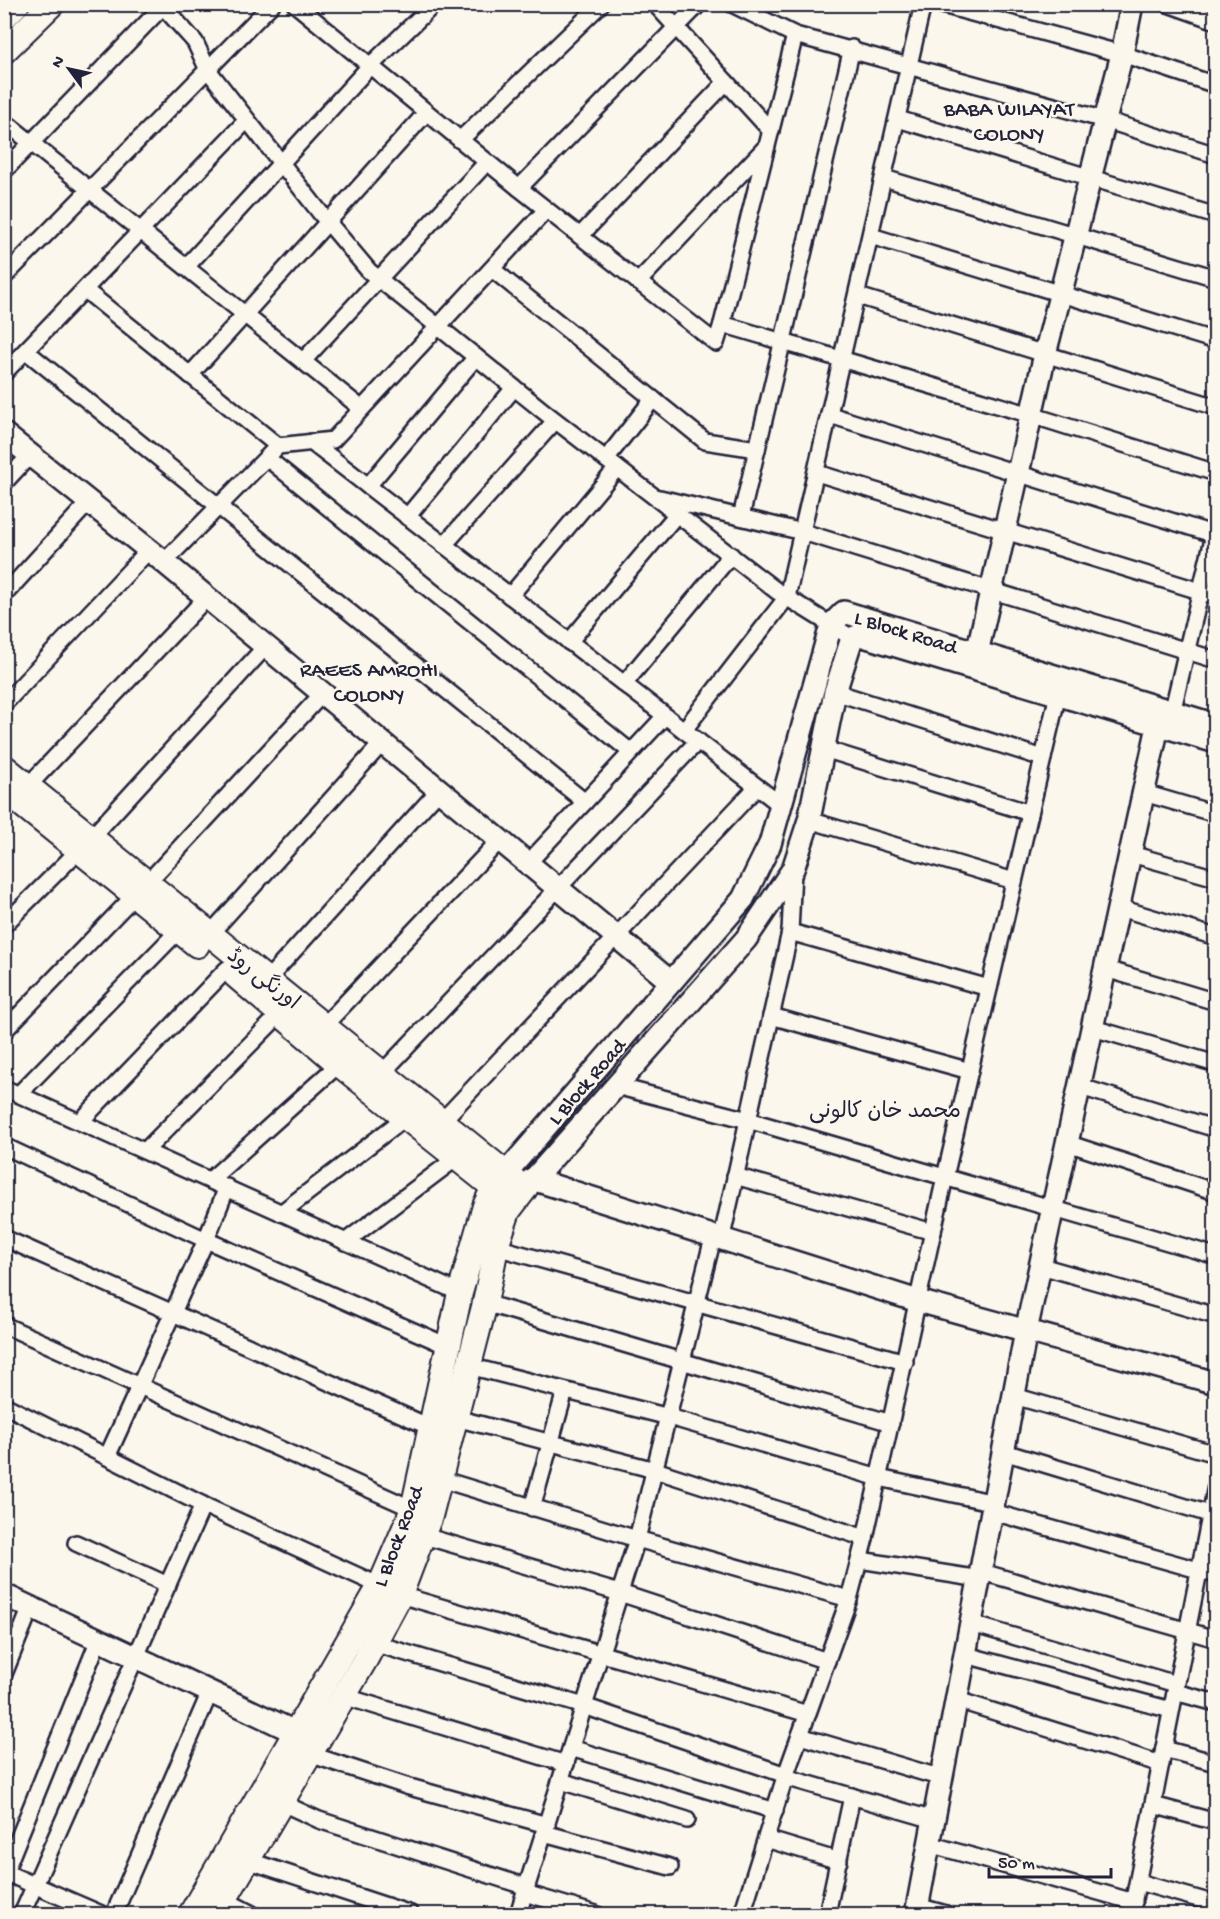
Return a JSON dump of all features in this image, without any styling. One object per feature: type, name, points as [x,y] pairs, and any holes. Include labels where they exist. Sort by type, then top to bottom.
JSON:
[{"type":"main road","points":[[4,17],[17,4]]},
{"type":"main road","points":[[4,51],[51,4]]},
{"type":"main road","name":"اورنگی روڈ","points":[[4,767],[13,796],[85,843],[142,888],[210,934],[267,980],[318,1032],[339,1064],[406,1117],[465,1151],[500,1181],[523,1190]]},
{"type":"main road","name":"اورنگی روڈ","points":[[142,888],[179,930],[226,969],[281,1013],[318,1032],[383,1072],[442,1120],[465,1151]]},
{"type":"main road","name":"L Block Road","points":[[220,1907],[373,1643],[413,1509],[460,1293],[485,1206],[500,1181]]},
{"type":"main road","name":"L Block Road","points":[[191,1914],[297,1732],[424,1536],[485,1303],[496,1247],[523,1190]]},
{"type":"street","points":[[4,277],[272,4]]},
{"type":"street","points":[[186,267],[369,67],[434,4]]},
{"type":"street","points":[[460,140],[601,4]]},
{"type":"street","points":[[655,4],[726,82],[769,138]]},
{"type":"street","points":[[519,188],[699,4]]},
{"type":"street","points":[[732,4],[795,35],[910,64],[1105,120],[1215,155]]},
{"type":"street","points":[[684,730],[787,597],[924,4]]},
{"type":"street","points":[[939,4],[1122,54],[1215,85]]},
{"type":"street","points":[[977,653],[1045,354],[1122,54],[1132,4]]},
{"type":"street","points":[[1168,4],[1215,21]]},
{"type":"street","points":[[4,171],[163,5],[195,42],[208,70],[280,162],[328,222],[379,279],[555,421],[730,555],[787,597],[852,638]]},
{"type":"street","points":[[298,5],[369,67],[715,343],[718,342],[795,35]]},
{"type":"street","points":[[741,517],[852,48]]},
{"type":"street","points":[[580,236],[726,82]]},
{"type":"street","points":[[190,375],[426,113]]},
{"type":"street","points":[[898,119],[1215,216]]},
{"type":"street","points":[[4,373],[143,232],[247,120]]},
{"type":"street","points":[[4,121],[361,408]]},
{"type":"street","points":[[638,282],[769,138]]},
{"type":"street","points":[[303,362],[487,162]]},
{"type":"street","points":[[884,178],[1215,278]]},
{"type":"street","points":[[4,704],[157,556],[219,507],[278,446],[333,440],[546,210]]},
{"type":"street","points":[[872,236],[1215,341]]},
{"type":"street","points":[[492,269],[705,441],[756,449]]},
{"type":"street","points":[[85,290],[278,446]]},
{"type":"street","points":[[858,296],[1215,408]]},
{"type":"street","points":[[722,324],[1031,415],[1215,473]]},
{"type":"street","points":[[26,351],[585,802]]},
{"type":"street","points":[[368,486],[476,357]]},
{"type":"street","points":[[407,517],[514,388]]},
{"type":"street","points":[[510,596],[611,464],[653,399]]},
{"type":"street","points":[[830,416],[1215,532],[1208,593],[1186,651],[1144,793],[1026,1331],[916,1910],[946,1914]]},
{"type":"street","points":[[444,545],[555,421]]},
{"type":"street","points":[[4,434],[207,597],[671,982]]},
{"type":"street","points":[[311,442],[782,806]]},
{"type":"street","points":[[4,483],[30,455]]},
{"type":"street","points":[[267,458],[631,752]]},
{"type":"street","points":[[816,474],[1006,529],[1208,593]]},
{"type":"street","points":[[654,497],[803,532],[1215,660]]},
{"type":"street","points":[[4,594],[89,502]]},
{"type":"street","points":[[569,642],[677,514]]},
{"type":"street","points":[[624,684],[730,555]]},
{"type":"street","points":[[13,796],[207,597]]},
{"type":"street","name":"L Block Road","points":[[500,1181],[743,899],[770,844],[831,625],[844,612],[977,653],[1165,719],[1215,742]]},
{"type":"street","name":"L Block Road","points":[[523,1190],[746,939],[793,869],[809,820],[835,692],[852,638],[860,635],[1058,694],[1165,719],[1215,725]]},
{"type":"street","points":[[4,926],[85,843],[266,646]]},
{"type":"street","points":[[835,692],[1043,758]]},
{"type":"street","points":[[4,1031],[142,888],[323,693]]},
{"type":"street","points":[[742,1914],[785,1776],[849,1599],[860,1560],[945,1177],[1058,694]]},
{"type":"street","points":[[529,862],[665,716]]},
{"type":"street","points":[[383,1072],[698,741]]},
{"type":"street","points":[[210,934],[383,742]]},
{"type":"street","points":[[824,749],[1030,813]]},
{"type":"street","points":[[442,1120],[757,787]]},
{"type":"street","points":[[267,980],[440,789]]},
{"type":"street","points":[[1144,793],[1215,814]]},
{"type":"street","points":[[809,820],[1014,881]]},
{"type":"street","points":[[318,1032],[501,839]]},
{"type":"street","points":[[1131,854],[1215,878]]},
{"type":"street","points":[[518,1914],[637,1539],[698,1304],[735,1176],[790,932],[793,869]]},
{"type":"street","points":[[1120,908],[1215,937]]},
{"type":"street","points":[[19,1094],[179,930]]},
{"type":"street","points":[[790,932],[989,988]]},
{"type":"street","points":[[80,1122],[226,969]]},
{"type":"street","points":[[1106,969],[1215,1002]]},
{"type":"street","points":[[145,1152],[281,1013]]},
{"type":"street","points":[[771,1016],[970,1071]]},
{"type":"street","points":[[1093,1028],[1215,1064]]},
{"type":"street","points":[[210,1180],[339,1064]]},
{"type":"street","points":[[616,1086],[748,1120],[1215,1256]]},
{"type":"street","points":[[1081,1087],[1215,1130]]},
{"type":"street","points":[[4,1088],[460,1293]]},
{"type":"street","points":[[280,1213],[406,1117]]},
{"type":"street","points":[[1067,1143],[1215,1192]]},
{"type":"street","points":[[4,1146],[206,1240],[450,1347]]},
{"type":"street","points":[[345,1242],[465,1151]]},
{"type":"street","points":[[735,1176],[933,1232]]},
{"type":"street","points":[[107,1457],[206,1240],[227,1187]]},
{"type":"street","points":[[523,1190],[717,1240],[918,1301],[1215,1383]]},
{"type":"street","points":[[4,1238],[432,1428]]},
{"type":"street","points":[[496,1247],[905,1362]]},
{"type":"street","points":[[1041,1266],[1215,1316]]},
{"type":"street","points":[[485,1303],[891,1423]]},
{"type":"street","points":[[4,1325],[413,1509]]},
{"type":"street","points":[[469,1366],[669,1417],[879,1478],[994,1508],[1215,1575]]},
{"type":"street","points":[[532,1508],[565,1391]]},
{"type":"street","points":[[1014,1396],[1215,1454]]},
{"type":"street","points":[[4,1405],[203,1505],[390,1590],[808,1714]]},
{"type":"street","points":[[456,1418],[655,1470],[865,1538]]},
{"type":"street","points":[[1004,1452],[1212,1516]]},
{"type":"street","points":[[440,1479],[637,1539],[849,1599]]},
{"type":"street","points":[[929,1844],[1133,1908],[1198,1569],[1212,1516],[1215,1486]]},
{"type":"street","points":[[22,1914],[138,1658],[203,1505]]},
{"type":"street","points":[[424,1536],[620,1593],[827,1661]]},
{"type":"street","points":[[76,1543],[168,1585]]},
{"type":"street","points":[[860,1560],[981,1576],[1215,1639]]},
{"type":"street","points":[[4,1594],[297,1732]]},
{"type":"street","points":[[4,1674],[31,1607]]},
{"type":"street","points":[[972,1624],[1175,1688],[1215,1703]]},
{"type":"street","points":[[99,1639],[5,1872],[35,1885],[76,1909],[101,1914]]},
{"type":"street","points":[[373,1643],[584,1706],[785,1776],[934,1820]]},
{"type":"street","points":[[966,1655],[1171,1710]]},
{"type":"street","points":[[114,1914],[210,1692]]},
{"type":"street","points":[[343,1696],[566,1764]]},
{"type":"street","points":[[957,1700],[1162,1757],[1215,1762]]},
{"type":"street","points":[[800,1736],[942,1778]]},
{"type":"street","points":[[571,1748],[775,1811]]},
{"type":"street","points":[[309,1754],[670,1867]]},
{"type":"street","points":[[561,1781],[687,1820]]},
{"type":"street","points":[[827,1914],[852,1796]]},
{"type":"street","points":[[280,1802],[318,1820],[596,1914]]},
{"type":"street","points":[[1153,1805],[1215,1822]]},
{"type":"street","points":[[766,1839],[839,1861]]},
{"type":"street","points":[[247,1860],[411,1914]]},
{"type":"street","points":[[1138,1882],[1215,1904]]},
{"type":"street","points":[[220,1907],[252,1914]]},
{"type":"district","name":"BABA WILAYAT COLONY","points":[[1009,120]]},
{"type":"district","name":"RAEES AMROHI COLONY","points":[[369,680]]},
{"type":"district","name":"محمد خان کالونی","points":[[885,1109]]}]
